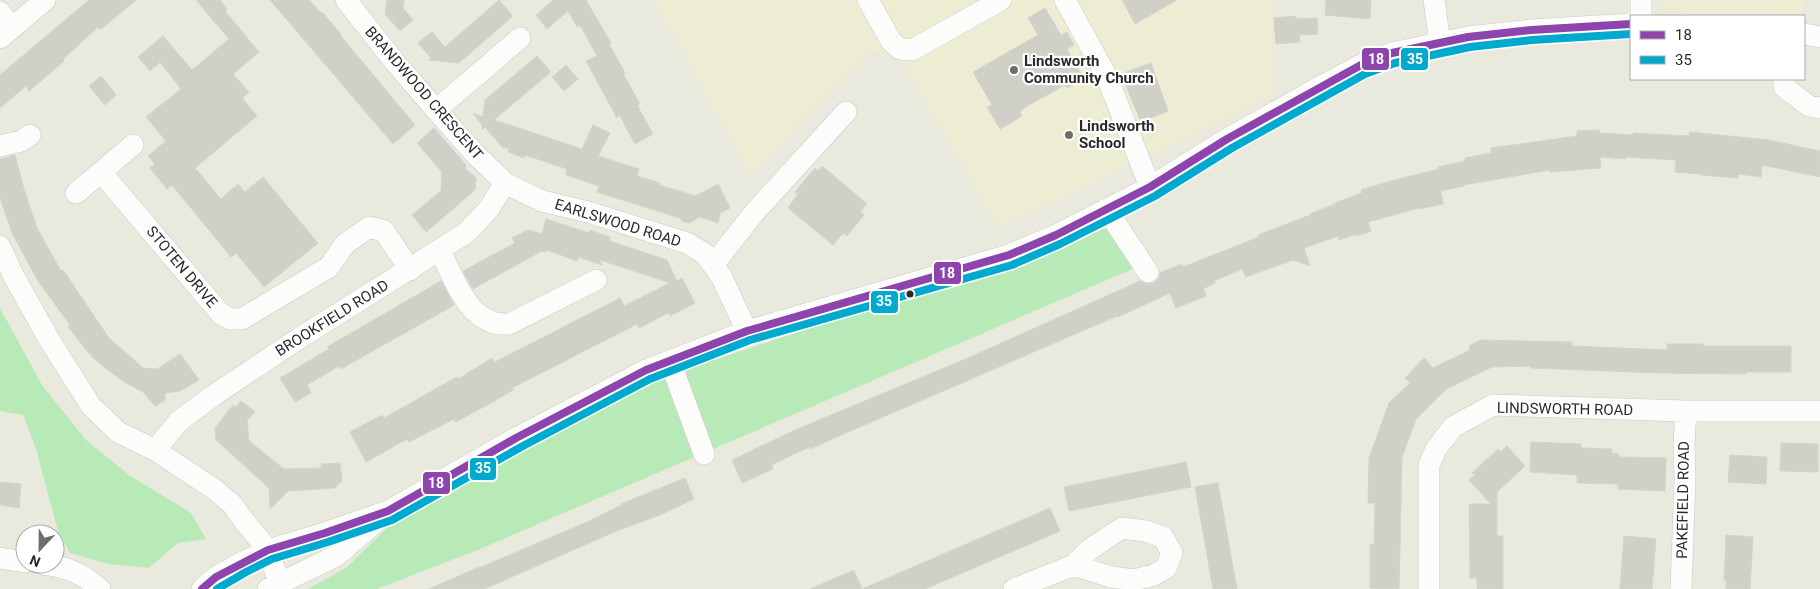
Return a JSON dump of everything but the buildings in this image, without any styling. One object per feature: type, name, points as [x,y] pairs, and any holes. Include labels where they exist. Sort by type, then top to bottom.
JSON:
[{"type":"street","points":[[4,26],[45,0]]},
{"type":"street","name":"BRANDWOOD CRESCENT","points":[[346,0],[436,110],[475,154],[506,183]]},
{"type":"street","points":[[868,0],[891,41],[900,49],[912,50],[1001,0]]},
{"type":"street","points":[[1065,0],[1107,77],[1150,187]]},
{"type":"street","points":[[1434,0],[1440,43]]},
{"type":"street","points":[[1640,0],[1641,15]]},
{"type":"street","points":[[202,589],[216,577],[268,550],[324,534],[388,511],[516,438],[646,370],[747,331],[1010,255],[1056,235],[1150,187],[1228,139],[1361,65],[1392,53],[1468,38],[1531,30],[1630,24]]},
{"type":"street","points":[[1805,34],[1820,37]]},
{"type":"street","points":[[436,110],[520,38]]},
{"type":"street","points":[[1784,80],[1784,87],[1809,106],[1820,108]]},
{"type":"street","points":[[713,265],[754,213],[846,112]]},
{"type":"street","points":[[0,146],[21,141],[30,135]]},
{"type":"street","points":[[76,193],[133,145]]},
{"type":"street","name":"STOTEN DRIVE","points":[[101,172],[221,314],[231,319],[242,319],[329,268],[345,244],[369,227],[384,231],[410,270]]},
{"type":"street","name":"BROOKFIELD ROAD","points":[[155,450],[179,422],[214,395],[298,339],[466,233],[488,210],[506,183]]},
{"type":"street","name":"EARLSWOOD ROAD","points":[[506,183],[542,201],[588,212],[687,243],[705,254],[722,276],[747,331]]},
{"type":"street","points":[[1106,209],[1148,272]]},
{"type":"street","points":[[0,246],[13,275],[50,342],[91,406],[118,432],[155,450],[214,489],[232,504],[268,550],[273,586],[336,556],[388,511]]},
{"type":"street","points":[[440,251],[467,304],[478,315],[494,324],[509,324],[596,280]]},
{"type":"street","points":[[670,361],[704,454]]},
{"type":"street","name":"LINDSWORTH ROAD","points":[[1428,589],[1430,465],[1436,449],[1453,427],[1493,405],[1686,411],[1820,411]]},
{"type":"street","name":"PAKEFIELD ROAD","points":[[1682,589],[1686,411]]},
{"type":"street","points":[[0,558],[15,560]]},
{"type":"street","points":[[1014,589],[1074,565]]},
{"type":"street","points":[[65,568],[72,570],[89,585],[105,583],[111,589]]},
{"type":"shaded area","name":"Lindsworth School","points":[[655,0],[1272,0],[1272,96],[999,228],[900,57],[870,51],[750,174]]},
{"type":"shaded area","points":[[1662,0],[1804,0],[1802,14],[1661,11]]},
{"type":"green space","points":[[1109,227],[1135,268],[480,549],[377,589],[308,589],[346,568],[402,513],[446,488],[662,377],[1048,250]]},
{"type":"green space","points":[[0,308],[42,385],[86,440],[129,475],[191,513],[206,539],[178,543],[149,568],[109,564],[70,553],[65,544],[65,524],[56,524],[36,449],[23,415],[0,411]]},
{"type":"transit line","name":"18","points":[[202,589],[216,577],[268,550],[388,511],[516,438],[646,370],[747,331],[1009,255],[1056,235],[1150,187],[1227,139],[1361,65],[1392,53],[1468,37],[1531,30],[1630,24]]},
{"type":"transit line","name":"35","points":[[217,589],[272,559],[392,520],[521,447],[650,379],[750,340],[1012,265],[1060,244],[1155,196],[1232,148],[1365,74],[1395,63],[1470,47],[1532,40],[1630,34]]},
{"type":"place","name":"Lindsworth Community Church","points":[[1014,70]]},
{"type":"place","name":"Lindsworth School","points":[[1069,135]]}]
